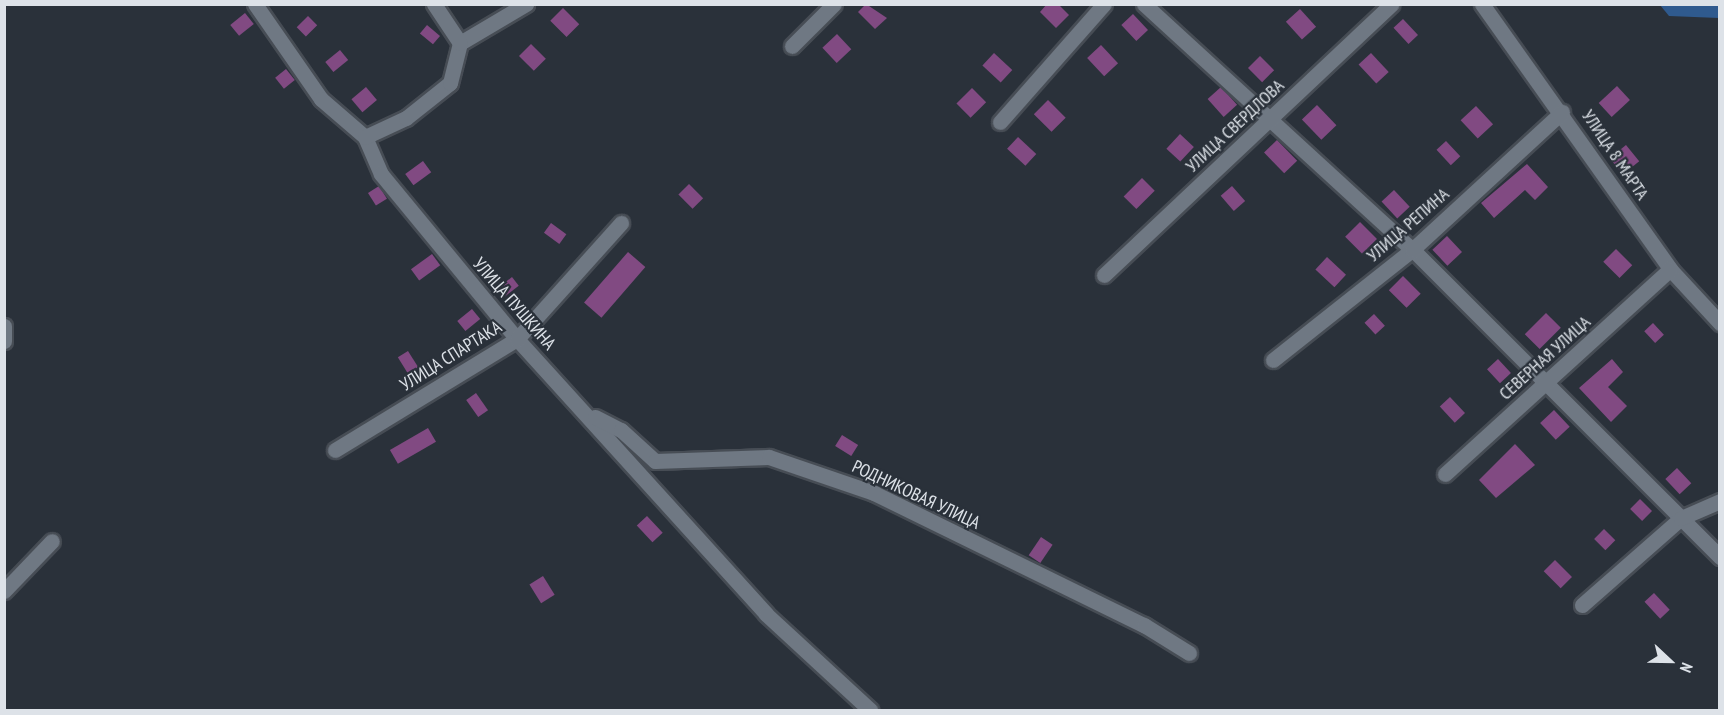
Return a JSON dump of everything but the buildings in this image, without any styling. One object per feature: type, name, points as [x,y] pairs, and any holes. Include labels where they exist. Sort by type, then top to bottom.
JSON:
[{"type":"street","name":"УЛИЦА ПУШКИНА","points":[[255,4],[321,99],[365,137],[381,174],[517,339],[766,614],[870,711]]},
{"type":"street","points":[[434,4],[460,44]]},
{"type":"street","points":[[365,137],[406,118],[450,83],[460,44],[526,4]]},
{"type":"street","points":[[792,46],[834,4]]},
{"type":"street","points":[[1000,122],[1104,4]]},
{"type":"street","points":[[1144,4],[1273,117],[1412,250],[1719,557]]},
{"type":"street","name":"УЛИЦА СВЕРДЛОВА","points":[[1104,275],[1392,4]]},
{"type":"street","name":"УЛИЦА 8 МАРТА","points":[[1482,4],[1562,112],[1670,269],[1719,323]]},
{"type":"street","name":"УЛИЦА РЕПИНА","points":[[1273,360],[1412,250],[1562,112]]},
{"type":"street","name":"УЛИЦА СПАРТАКА","points":[[335,450],[517,339],[621,223]]},
{"type":"street","name":"СЕВЕРНАЯ УЛИЦА","points":[[1445,474],[1547,385],[1670,269]]},
{"type":"street","points":[[4,326],[4,341]]},
{"type":"street","name":"РОДНИКОВАЯ УЛИЦА","points":[[585,412],[621,430],[655,461],[769,457],[874,493],[1144,625],[1189,653]]},
{"type":"street","points":[[1582,605],[1681,519],[1719,501]]},
{"type":"street","points":[[4,591],[52,541]]},
{"type":"shaded area","points":[[1660,5],[1719,5],[1719,18],[1669,16]]}]
